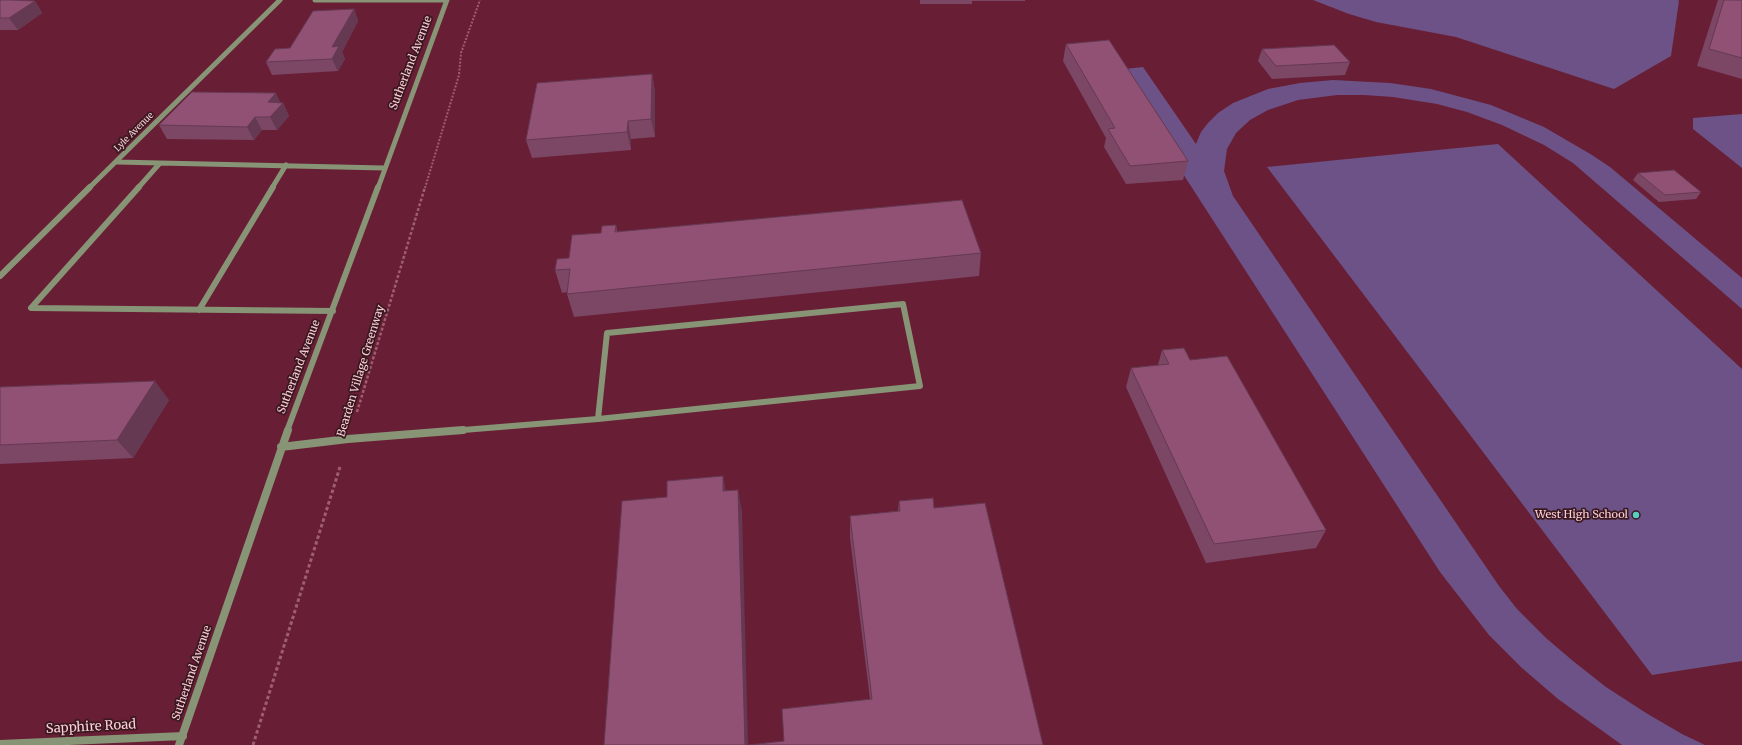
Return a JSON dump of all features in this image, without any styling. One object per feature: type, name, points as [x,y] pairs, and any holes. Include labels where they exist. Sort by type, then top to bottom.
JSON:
[{"type":"street","name":"Lyle Avenue","points":[[0,276],[280,0]]},
{"type":"street","points":[[315,0],[447,0]]},
{"type":"street","name":"Sutherland Avenue","points":[[181,740],[281,447],[447,0]]},
{"type":"street","points":[[117,162],[384,168]]},
{"type":"street","points":[[160,163],[31,308],[332,311]]},
{"type":"street","points":[[199,310],[286,165]]},
{"type":"street","points":[[281,447],[348,439],[598,419],[920,386],[903,304],[607,333],[598,419]]},
{"type":"street","name":"Sapphire Road","points":[[0,744],[181,740]]},
{"type":"path","name":"Bearden Village Greenway","points":[[253,745],[459,75],[461,53],[480,0]]},
{"type":"shaded area","points":[[1313,0],[1679,1],[1671,56],[1614,89],[1456,37],[1376,22],[1349,14]]},
{"type":"shaded area","points":[[1143,67],[1196,144],[1201,132],[1208,123],[1218,113],[1233,103],[1268,89],[1300,83],[1333,80],[1390,83],[1431,89],[1491,105],[1544,127],[1610,167],[1742,278],[1742,309],[1573,163],[1544,145],[1502,125],[1467,112],[1437,104],[1393,97],[1364,95],[1337,95],[1298,100],[1268,110],[1250,120],[1236,133],[1227,149],[1224,171],[1233,196],[1499,586],[1517,609],[1546,638],[1606,687],[1646,713],[1682,734],[1705,745],[1622,745],[1558,699],[1522,668],[1489,635],[1440,572],[1116,70]]},
{"type":"shaded area","points":[[1742,114],[1742,168],[1693,129],[1693,118]]},
{"type":"shaded area","name":"West High School","points":[[1498,144],[1742,369],[1742,661],[1652,675],[1267,167]]},
{"type":"building","points":[[0,0],[35,1],[9,18],[0,18]]},
{"type":"building","points":[[1724,0],[1742,0],[1742,58],[1709,49]]},
{"type":"building","points":[[354,9],[332,47],[339,46],[332,59],[266,62],[275,49],[290,48],[313,11]]},
{"type":"building","points":[[1109,40],[1188,161],[1130,166],[1108,129],[1115,128],[1066,44]]},
{"type":"building","points":[[1334,45],[1350,62],[1276,66],[1262,49]]},
{"type":"building","points":[[652,74],[651,119],[628,121],[627,132],[526,140],[537,83]]},
{"type":"building","points":[[192,92],[276,93],[268,102],[283,103],[270,117],[255,117],[247,127],[159,125]]},
{"type":"building","points":[[1674,170],[1701,192],[1665,195],[1638,173]]},
{"type":"building","points":[[962,200],[981,253],[567,294],[570,269],[555,270],[557,259],[569,258],[572,235],[601,233],[602,226],[616,225],[615,232]]},
{"type":"building","points":[[1184,348],[1190,360],[1227,356],[1326,530],[1214,544],[1131,368],[1169,364],[1162,350]]},
{"type":"building","points":[[155,381],[117,440],[0,445],[0,387]]},
{"type":"building","points":[[723,476],[723,491],[738,490],[745,745],[604,745],[622,501],[667,497],[667,481]]},
{"type":"building","points":[[933,498],[934,508],[985,503],[1043,745],[749,745],[784,741],[782,709],[872,699],[850,516],[900,511],[899,501]]},
{"type":"place","name":"West High School","points":[[1636,515]]}]
